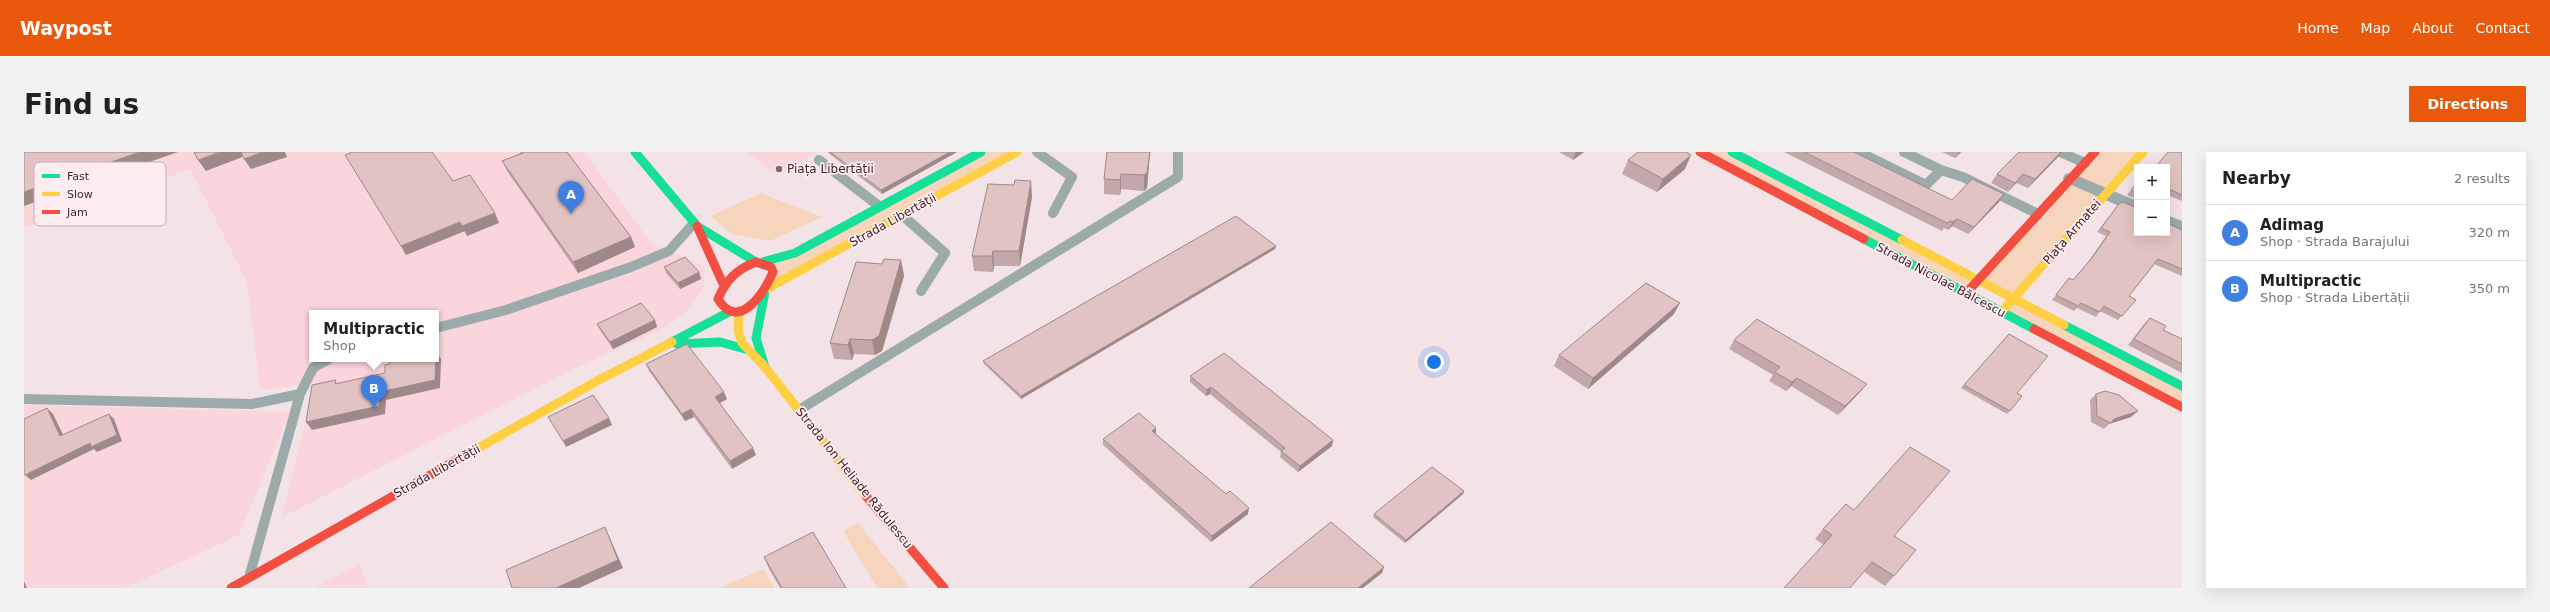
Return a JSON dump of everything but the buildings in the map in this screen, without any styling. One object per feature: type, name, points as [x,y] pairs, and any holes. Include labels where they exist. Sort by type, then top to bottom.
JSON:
[{"type":"street","points":[[635,152],[696,225],[724,286]]},
{"type":"street","name":"Strada Libertății","points":[[734,311],[715,301],[724,286],[739,267],[795,252],[981,152]]},
{"type":"street","name":"Strada Libertății","points":[[231,588],[643,355],[734,311],[747,308],[767,290],[1017,152]]},
{"type":"street","name":"Strada Nicolae Bălcescu","points":[[1700,152],[2182,407]]},
{"type":"street","name":"Strada Nicolae Bălcescu","points":[[1732,152],[2182,386]]},
{"type":"street","points":[[1966,293],[2095,152]]},
{"type":"street","name":"Piața Armatei","points":[[2001,312],[2143,152]]},
{"type":"street","points":[[2071,178],[2134,207]]},
{"type":"street","points":[[2170,222],[2182,228]]},
{"type":"street","points":[[696,225],[760,262]]},
{"type":"street","points":[[779,247],[794,244],[844,226]]},
{"type":"street","points":[[729,244],[754,249]]},
{"type":"street","name":"Strada Ion Heliade Rădulescu","points":[[760,262],[772,267],[774,272],[767,290],[756,338],[765,367]]},
{"type":"street","name":"Strada Ion Heliade Rădulescu","points":[[734,311],[736,327],[744,349],[765,367],[872,504],[944,588]]},
{"type":"street","name":"Strada Libertății","points":[[643,355],[687,323]]},
{"type":"street","points":[[656,349],[702,340],[724,342],[744,349]]},
{"type":"lane","points":[[1037,152],[1072,176],[1053,213]]},
{"type":"lane","points":[[799,410],[1178,178],[1178,152]]},
{"type":"lane","points":[[1860,152],[1926,185],[1942,170]]},
{"type":"lane","points":[[1904,152],[1942,170],[1963,177],[2038,214]]},
{"type":"lane","points":[[2060,152],[2084,163]]},
{"type":"lane","points":[[818,160],[879,206]]},
{"type":"lane","points":[[902,215],[945,253],[922,291]]},
{"type":"lane","points":[[439,327],[506,310],[632,267],[670,251],[696,225]]},
{"type":"lane","points":[[250,576],[300,394],[313,368],[324,362]]},
{"type":"lane","points":[[24,399],[252,404],[300,394]]},
{"type":"shaded area","points":[[24,152],[584,152],[652,244],[705,266],[704,287],[687,311],[660,330],[576,368],[282,517],[315,383],[260,390],[247,282],[190,169],[166,178],[166,162],[34,162],[34,224],[24,228]]},
{"type":"shaded area","name":"Piața Libertății","points":[[746,152],[818,152],[778,175]]},
{"type":"shaded area","points":[[981,152],[1017,152],[768,288],[771,267]]},
{"type":"shaded area","points":[[1700,152],[1732,152],[1978,280],[2095,152],[2143,152],[2014,298],[1979,280],[1966,293]]},
{"type":"shaded area","points":[[761,193],[822,217],[770,241],[732,234],[710,216]]},
{"type":"shaded area","points":[[2014,298],[2182,386],[2182,407],[2001,312]]},
{"type":"shaded area","points":[[24,405],[290,412],[239,535],[125,588],[24,588]]},
{"type":"shaded area","points":[[858,523],[910,588],[877,588],[843,531]]},
{"type":"shaded area","points":[[360,564],[368,588],[314,588]]},
{"type":"shaded area","points":[[764,569],[774,588],[719,588]]},
{"type":"traffic: fast","points":[[635,152],[697,226],[756,262]]},
{"type":"traffic: fast","points":[[763,262],[795,253],[981,152]]},
{"type":"traffic: fast","points":[[1732,152],[1902,240]]},
{"type":"traffic: fast","points":[[1864,239],[2034,329]]},
{"type":"traffic: fast","points":[[765,292],[756,338],[765,367]]},
{"type":"traffic: fast","points":[[672,342],[729,312]]},
{"type":"traffic: fast","points":[[2064,325],[2182,386]]},
{"type":"traffic: fast","points":[[677,344],[720,342],[745,349]]},
{"type":"traffic: slow","points":[[768,288],[1017,152]]},
{"type":"traffic: slow","points":[[2005,308],[2143,152]]},
{"type":"traffic: slow","points":[[1902,240],[2064,325]]},
{"type":"traffic: slow","points":[[739,311],[738,330],[742,343],[765,367],[866,496]]},
{"type":"traffic: slow","points":[[462,457],[597,381],[672,342]]},
{"type":"traffic: jam","points":[[1700,152],[1864,239]]},
{"type":"traffic: jam","points":[[1969,290],[2095,152]]},
{"type":"traffic: jam","points":[[697,226],[724,286]]},
{"type":"traffic: jam","points":[[756,262],[771,267],[773,272],[764,290],[757,299],[740,312],[732,313],[724,309],[718,299],[724,286],[737,271],[756,262]]},
{"type":"traffic: jam","points":[[2034,329],[2182,407]]},
{"type":"traffic: jam","points":[[231,588],[462,457]]},
{"type":"traffic: jam","points":[[866,496],[944,588]]},
{"type":"place","name":"Piața Libertății","points":[[779,169]]},
{"type":"place","name":"Adimag","points":[[571,214]]},
{"type":"place","name":"Multipractic","points":[[374,408]]}]
